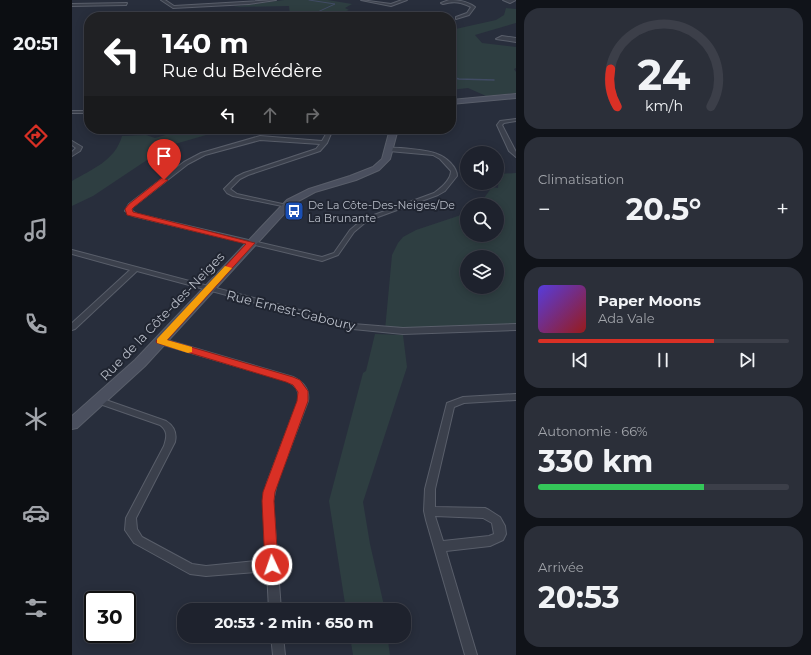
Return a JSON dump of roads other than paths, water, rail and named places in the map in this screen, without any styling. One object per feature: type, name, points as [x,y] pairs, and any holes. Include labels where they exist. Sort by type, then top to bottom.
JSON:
[{"type":"street","points":[[120,0],[132,9]]},
{"type":"street","points":[[163,0],[173,7],[211,6],[274,0]]},
{"type":"street","points":[[202,0],[211,6]]},
{"type":"street","points":[[249,0],[254,3]]},
{"type":"street","points":[[363,0],[391,5],[405,0]]},
{"type":"street","points":[[443,3],[453,0],[468,4],[473,8],[468,14],[457,18]]},
{"type":"street","points":[[506,0],[510,2],[514,0]]},
{"type":"street","points":[[72,5],[126,4]]},
{"type":"street","points":[[456,102],[516,96]]},
{"type":"street","points":[[72,112],[84,112]]},
{"type":"street","points":[[516,120],[502,122],[499,125],[512,151],[516,155]]},
{"type":"street","points":[[285,206],[235,195],[227,189],[246,174],[320,148],[328,134]]},
{"type":"street","name":"Rue de la Côte-des-Neiges","points":[[72,424],[100,401],[160,341],[285,206],[306,192],[375,169],[384,162],[393,134]]},
{"type":"street","points":[[324,143],[260,138],[203,154],[186,163],[128,209],[130,213],[135,215],[311,257],[328,258],[336,254],[352,231],[365,220],[436,194],[443,190],[454,176],[454,170],[437,155],[389,149]]},
{"type":"street","points":[[72,143],[79,147],[78,150],[72,154]]},
{"type":"street","name":"Rue Ernest-Gaboury","points":[[72,252],[326,320],[363,328],[403,331],[516,327]]},
{"type":"street","points":[[72,327],[135,269]]},
{"type":"street","points":[[72,315],[82,318]]},
{"type":"street","points":[[160,341],[290,380],[301,387],[304,396],[303,401],[269,492],[268,501],[275,603]]},
{"type":"street","points":[[471,655],[438,547],[429,511],[430,489],[450,405],[463,400],[516,397]]},
{"type":"street","points":[[100,401],[162,423],[171,430],[172,440],[131,518],[131,530],[138,540],[190,569],[206,571],[272,565]]},
{"type":"street","points":[[429,511],[459,514],[485,513],[491,516],[499,526],[499,536],[490,541],[438,547]]},
{"type":"street","points":[[278,643],[279,655]]},
{"type":"waterway","points":[[309,0],[335,4],[318,12]]},
{"type":"waterway","points":[[456,78],[494,80]]},
{"type":"place","name":"De La Côte-Des-Neiges/De La Brunante","points":[[294,211]]}]
